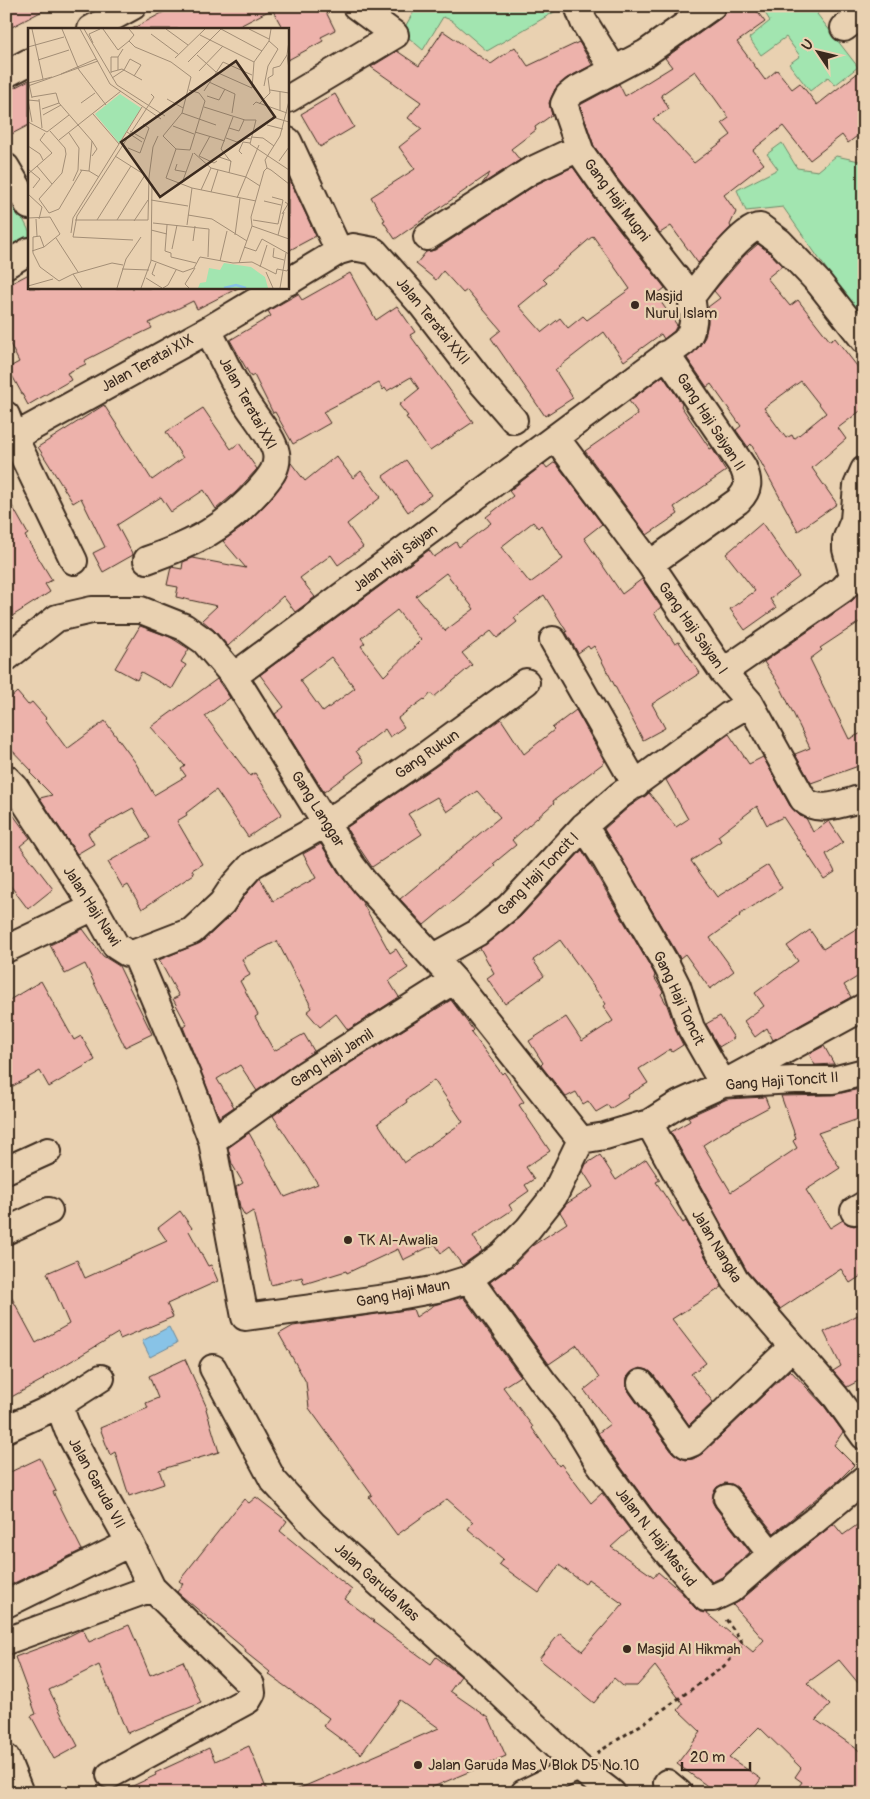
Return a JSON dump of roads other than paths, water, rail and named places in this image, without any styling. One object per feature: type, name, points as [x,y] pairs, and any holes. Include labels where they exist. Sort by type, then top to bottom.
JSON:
[{"type":"street","points":[[93,28],[133,6]]},
{"type":"street","points":[[289,98],[395,35],[356,6]]},
{"type":"street","points":[[578,6],[584,22],[614,70]]},
{"type":"street","points":[[579,148],[564,104],[568,96],[646,53],[712,6]]},
{"type":"street","points":[[6,74],[28,63]]},
{"type":"street","points":[[289,143],[339,251],[289,281]]},
{"type":"street","name":"Gang Haji Mugni","points":[[427,237],[530,171],[579,148],[605,187],[691,297]]},
{"type":"street","points":[[6,167],[28,204]]},
{"type":"street","points":[[691,297],[722,257],[751,229],[760,227],[780,242],[819,283],[864,340]]},
{"type":"street","name":"Jalan Teratai XXII","points":[[339,251],[353,247],[374,250],[422,305],[482,383],[514,420]]},
{"type":"street","points":[[6,265],[28,252]]},
{"type":"street","name":"Jalan Teratai XIX","points":[[10,426],[208,330],[276,289]]},
{"type":"street","name":"Jalan Haji Saiyan","points":[[234,676],[684,342],[688,338],[694,320],[691,297]]},
{"type":"street","name":"Jalan Teratai XXI","points":[[147,560],[193,542],[211,533],[230,519],[270,477],[276,464],[277,457],[274,446],[245,401],[208,330]]},
{"type":"street","name":"Gang Haji Saiyan II","points":[[650,564],[738,501],[745,494],[748,486],[743,467],[666,354]]},
{"type":"street","points":[[10,426],[74,561]]},
{"type":"street","name":"Gang Haji Saiyan I","points":[[556,438],[650,564],[724,672],[750,703],[808,805],[824,807],[864,798]]},
{"type":"street","points":[[724,672],[850,582],[853,575],[846,549],[846,540],[854,520],[857,486],[864,470]]},
{"type":"street","name":"Gang Langgar","points":[[6,658],[57,618],[92,610],[141,610],[184,628],[204,642],[234,676],[352,866],[365,883],[454,980],[581,1140]]},
{"type":"street","points":[[553,640],[636,785],[728,716],[750,703]]},
{"type":"street","name":"Gang Rukun","points":[[327,823],[426,755],[526,682]]},
{"type":"street","name":"Jalan Haji Nawi","points":[[6,778],[15,787],[94,907],[116,946],[127,953],[135,953],[192,931],[222,903],[234,885],[252,865],[327,823]]},
{"type":"street","name":"Gang Haji Toncit I","points":[[436,959],[443,952],[478,933],[509,907],[584,826],[620,795],[636,785]]},
{"type":"street","name":"Gang Haji Toncit","points":[[584,826],[606,860],[667,966],[677,986],[691,1028],[723,1084]]},
{"type":"street","points":[[6,950],[94,907]]},
{"type":"street","points":[[135,953],[212,1142]]},
{"type":"street","name":"Gang Haji Jamil","points":[[212,1142],[304,1075],[454,980]]},
{"type":"street","points":[[723,1084],[864,1007]]},
{"type":"street","name":"Gang Haji Toncit II","points":[[649,1123],[679,1104],[723,1084],[833,1080],[864,1072]]},
{"type":"street","points":[[581,1140],[605,1136],[649,1123]]},
{"type":"street","name":"Jalan Nangka","points":[[649,1123],[735,1280],[836,1397],[864,1436]]},
{"type":"street","name":"Gang Haji Maun","points":[[212,1142],[245,1317],[393,1297],[437,1289],[468,1279],[502,1255],[528,1229],[554,1196],[581,1140]]},
{"type":"street","points":[[6,1170],[48,1151]]},
{"type":"street","points":[[6,1232],[49,1212]]},
{"type":"street","name":"Jalan N. Haji Mas'ud","points":[[468,1279],[544,1383],[570,1415],[597,1460],[650,1532],[703,1596],[712,1598],[730,1590],[771,1554]]},
{"type":"street","points":[[641,1384],[687,1446],[792,1347]]},
{"type":"street","name":"Jalan Garuda Mas","points":[[213,1368],[273,1480],[294,1505],[476,1670],[578,1767],[612,1793]]},
{"type":"street","points":[[6,1429],[59,1405],[101,1378]]},
{"type":"street","name":"Jalan Garuda VII","points":[[6,1604],[130,1542],[68,1430],[59,1405]]},
{"type":"street","points":[[727,1498],[771,1554],[864,1479]]},
{"type":"street","points":[[110,1774],[248,1700],[252,1693],[251,1684],[152,1588],[130,1542]]},
{"type":"street","points":[[6,1641],[152,1588]]},
{"type":"street","points":[[6,1758],[20,1793]]},
{"type":"street","points":[[524,1793],[578,1767]]},
{"type":"water","points":[[169,1327],[177,1343],[150,1357],[142,1341]]},
{"type":"place","name":"Masjid Nurul Islam","points":[[635,305]]},
{"type":"place","name":"TK Al-Awalia","points":[[348,1240]]},
{"type":"place","name":"Masjid Al Hikmah","points":[[627,1649]]},
{"type":"place","name":"Jalan Garuda Mas V Blok D5 No.10","points":[[418,1765]]}]
